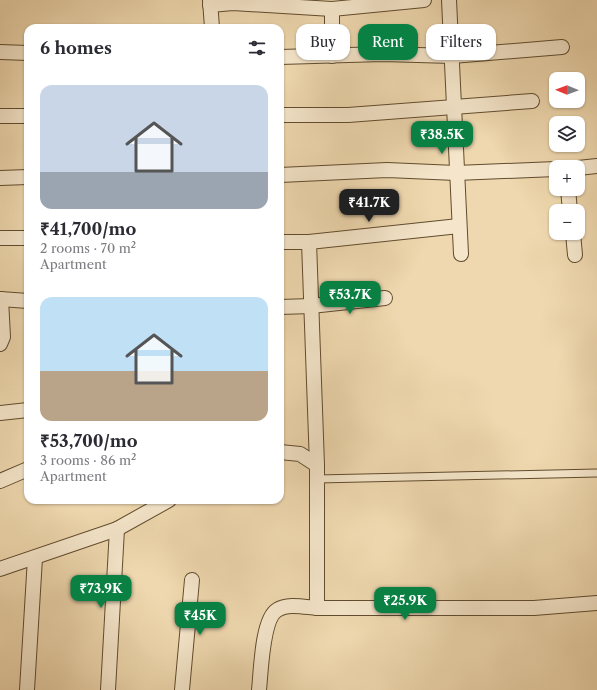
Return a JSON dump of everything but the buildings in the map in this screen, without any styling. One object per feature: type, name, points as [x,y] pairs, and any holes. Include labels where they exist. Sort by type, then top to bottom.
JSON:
[{"type":"street","points":[[212,24],[210,2],[332,9],[424,0]]},
{"type":"street","points":[[449,0],[450,24]]},
{"type":"street","points":[[332,9],[332,24]]},
{"type":"street","points":[[496,52],[562,46]]},
{"type":"street","points":[[0,52],[24,53]]},
{"type":"street","points":[[350,55],[383,54],[426,55]]},
{"type":"street","points":[[284,57],[296,57]]},
{"type":"street","points":[[452,60],[456,173],[461,254]]},
{"type":"street","points":[[284,115],[348,115],[532,101]]},
{"type":"street","points":[[0,116],[24,116]]},
{"type":"street","points":[[585,167],[597,166]]},
{"type":"street","points":[[284,175],[387,170],[456,173],[549,169]]},
{"type":"street","points":[[0,178],[24,177]]},
{"type":"street","points":[[284,242],[309,242],[459,226]]},
{"type":"street","points":[[0,238],[24,238]]},
{"type":"street","points":[[574,240],[575,254]]},
{"type":"street","points":[[309,242],[317,465],[317,608]]},
{"type":"street","points":[[284,307],[311,306],[385,298]]},
{"type":"street","points":[[0,344],[3,337],[1,299],[24,301]]},
{"type":"street","points":[[0,413],[24,410]]},
{"type":"street","points":[[284,452],[300,454],[317,465]]},
{"type":"street","points":[[0,481],[24,471]]},
{"type":"street","points":[[0,569],[36,558],[117,529],[162,504]]},
{"type":"street","points":[[108,690],[117,529]]},
{"type":"street","points":[[27,690],[36,558]]},
{"type":"street","points":[[182,690],[192,580]]},
{"type":"street","points":[[259,690],[264,640],[270,618],[277,610],[288,606],[317,608],[534,608],[597,603]]},
{"type":"lane","points":[[317,479],[597,473]]}]
